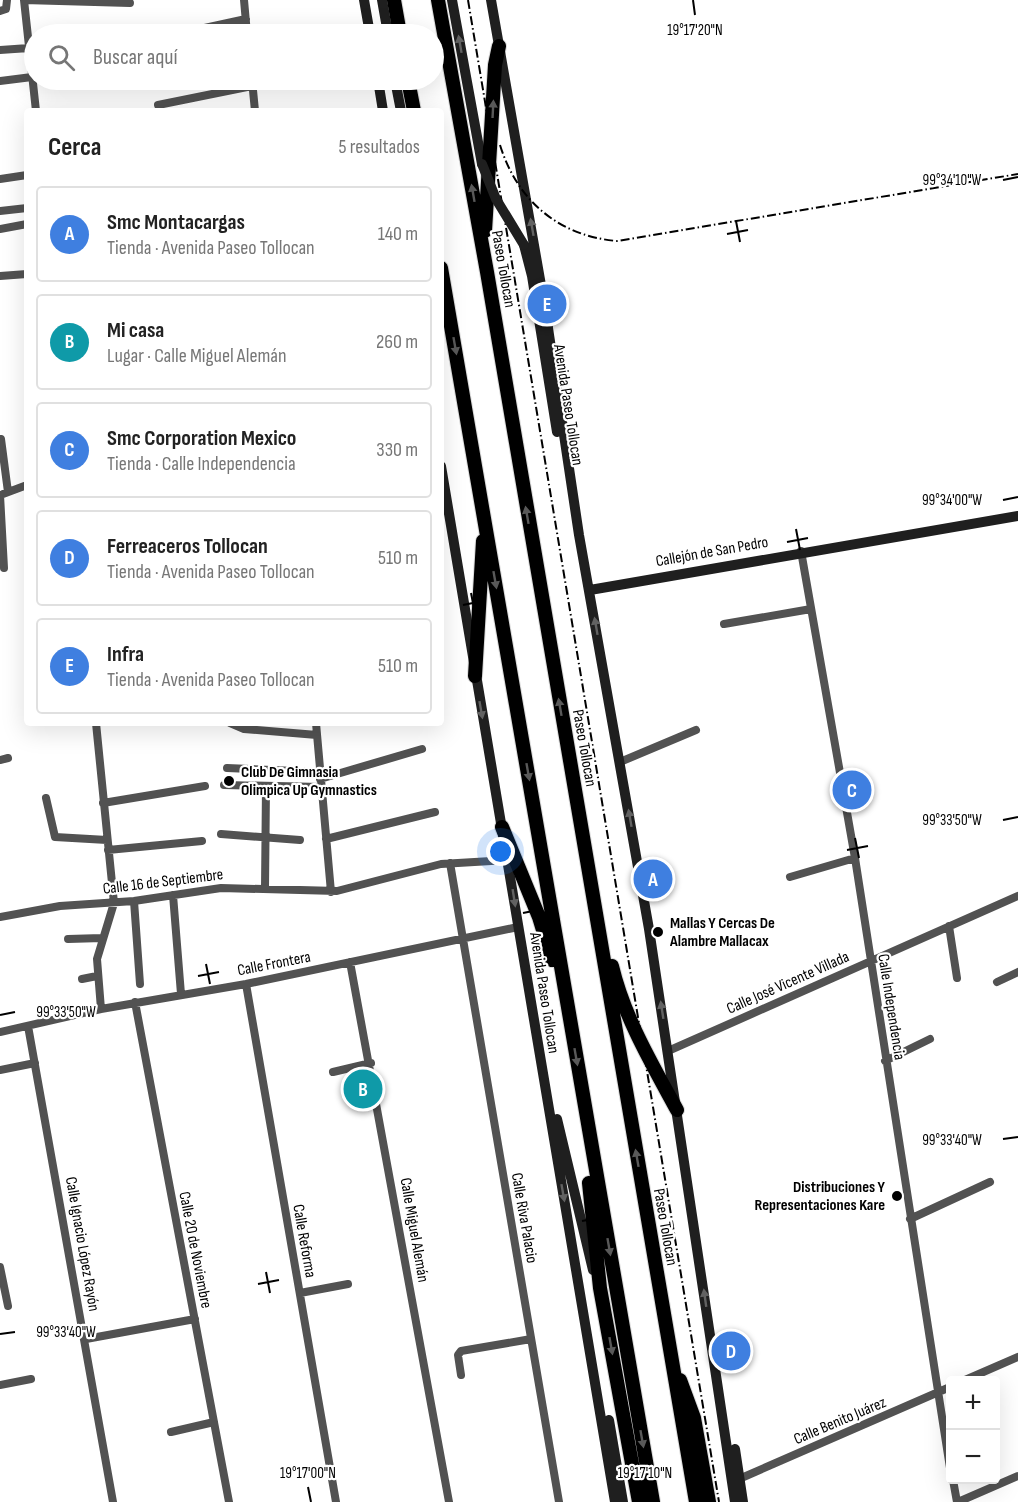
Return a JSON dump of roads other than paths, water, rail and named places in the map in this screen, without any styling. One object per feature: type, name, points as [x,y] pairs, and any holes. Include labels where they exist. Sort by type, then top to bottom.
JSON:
[{"type":"highway","points":[[394,0],[398,24]]},
{"type":"highway","name":"Paseo Tollocan","points":[[438,0],[442,24]]},
{"type":"highway","name":"Paseo Tollocan","points":[[444,33],[487,272],[669,1353],[694,1418],[704,1499]]},
{"type":"highway","points":[[487,272],[488,162],[495,64],[499,45]]},
{"type":"highway","points":[[410,90],[413,108]]},
{"type":"highway","points":[[444,285],[653,1502]]},
{"type":"highway","points":[[474,676],[485,518]]},
{"type":"highway","points":[[502,827],[538,917],[566,999]]},
{"type":"highway","points":[[585,847],[622,999],[644,1049],[677,1110]]},
{"type":"highway","points":[[588,1127],[589,1182],[600,1288],[639,1502]]},
{"type":"main road","points":[[364,0],[368,24]]},
{"type":"main road","points":[[382,0],[386,24]]},
{"type":"main road","name":"Avenida Paseo Tollocan","points":[[452,0],[482,164],[496,199],[524,245],[532,276],[568,501],[578,552],[587,575]]},
{"type":"main road","name":"Avenida Paseo Tollocan","points":[[491,0],[542,287],[587,575],[668,1051],[738,1501]]},
{"type":"main road","points":[[380,90],[383,108]]},
{"type":"main road","points":[[397,90],[400,108]]},
{"type":"main road","name":"Avenida Paseo Tollocan","points":[[444,485],[474,676],[508,860],[615,1502]]},
{"type":"main road","name":"Callejón de San Pedro","points":[[590,590],[801,551],[1018,516]]},
{"type":"main road","points":[[546,1094],[558,1122],[590,1259],[600,1288]]},
{"type":"main road","name":"Avenida Paseo Tollocan","points":[[714,1356],[724,1382],[740,1479],[738,1501]]},
{"type":"main road","name":"Avenida Paseo Tollocan","points":[[596,1383],[610,1423],[623,1502]]},
{"type":"street","points":[[3,11],[7,0]]},
{"type":"street","points":[[26,24],[24,0],[130,3]]},
{"type":"street","points":[[244,0],[246,24]]},
{"type":"street","points":[[223,24],[246,19]]},
{"type":"street","points":[[0,50],[24,48]]},
{"type":"street","points":[[0,81],[24,78]]},
{"type":"street","points":[[34,90],[36,108]]},
{"type":"street","points":[[158,105],[222,90]]},
{"type":"street","points":[[253,90],[255,108]]},
{"type":"street","points":[[0,179],[24,175]]},
{"type":"street","points":[[0,211],[24,207]]},
{"type":"street","points":[[0,229],[24,225]]},
{"type":"street","points":[[0,276],[24,274]]},
{"type":"street","points":[[1,439],[4,568]]},
{"type":"street","points":[[3,494],[24,485]]},
{"type":"street","name":"Calle Independencia","points":[[801,551],[855,858],[946,1441]]},
{"type":"street","points":[[724,624],[811,609]]},
{"type":"street","points":[[96,726],[114,903],[97,959],[101,1009]]},
{"type":"street","points":[[237,726],[244,729],[316,735]]},
{"type":"street","points":[[315,726],[331,892]]},
{"type":"street","points":[[620,762],[696,730]]},
{"type":"street","points":[[224,785],[266,786],[320,779],[422,748]]},
{"type":"street","points":[[227,768],[320,779]]},
{"type":"street","points":[[104,803],[205,786]]},
{"type":"street","points":[[265,888],[266,786]]},
{"type":"street","points":[[46,798],[55,837],[107,840]]},
{"type":"street","points":[[326,839],[435,812]]},
{"type":"street","points":[[221,834],[300,840]]},
{"type":"street","points":[[108,850],[202,841]]},
{"type":"street","points":[[790,877],[855,858]]},
{"type":"street","name":"Calle 16 de Septiembre","points":[[0,917],[60,906],[134,901],[221,888],[331,892],[450,863],[508,860]]},
{"type":"street","name":"Calle Riva Palacio","points":[[450,863],[559,1502]]},
{"type":"street","points":[[173,895],[181,994]]},
{"type":"street","name":"Calle José Vicente Villada","points":[[668,1051],[1018,896]]},
{"type":"street","points":[[134,901],[140,984]]},
{"type":"street","points":[[949,926],[957,978]]},
{"type":"street","name":"Calle Frontera","points":[[0,1032],[135,1002],[246,984],[518,927]]},
{"type":"street","points":[[68,939],[102,938]]},
{"type":"street","name":"Calle Miguel Alemán","points":[[351,962],[449,1502]]},
{"type":"street","points":[[997,982],[1018,972]]},
{"type":"street","points":[[82,979],[97,976]]},
{"type":"street","name":"Calle Reforma","points":[[246,984],[336,1502]]},
{"type":"street","name":"Calle 20 de Noviembre","points":[[135,1002],[229,1502]]},
{"type":"street","name":"Calle Ignacio López Rayón","points":[[28,1026],[86,1339],[113,1502]]},
{"type":"street","points":[[885,1061],[930,1039]]},
{"type":"street","points":[[0,1070],[34,1063]]},
{"type":"street","points":[[333,1072],[371,1063]]},
{"type":"street","points":[[910,1219],[990,1182]]},
{"type":"street","points":[[0,1267],[8,1306]]},
{"type":"street","points":[[300,1293],[348,1284]]},
{"type":"street","points":[[86,1339],[195,1319]]},
{"type":"street","points":[[461,1375],[458,1355],[461,1351],[531,1339]]},
{"type":"street","points":[[974,1376],[1018,1357]]},
{"type":"street","points":[[0,1385],[31,1379]]},
{"type":"street","name":"Calle Benito Juárez","points":[[740,1479],[946,1389]]},
{"type":"street","points":[[171,1432],[214,1422]]},
{"type":"street","points":[[954,1484],[957,1502],[1018,1476]]},
{"type":"railway","points":[[468,0],[719,1502]]},
{"type":"railway","points":[[500,145],[507,165],[517,182],[543,212],[576,232],[617,241],[1018,174]]},
{"type":"place","name":"Infra","points":[[547,304]]},
{"type":"place","name":"Club De Gimnasia Olimpica Up Gymnastics","points":[[229,781]]},
{"type":"place","name":"Smc Corporation Mexico","points":[[852,790]]},
{"type":"place","name":"Smc Montacargas","points":[[653,879]]},
{"type":"place","name":"Mallas Y Cercas De Alambre Mallacax","points":[[658,932]]},
{"type":"place","name":"Mi casa","points":[[363,1089]]},
{"type":"place","name":"Distribuciones Y Representaciones Kare","points":[[897,1196]]},
{"type":"place","name":"Ferreaceros Tollocan","points":[[731,1351]]}]
